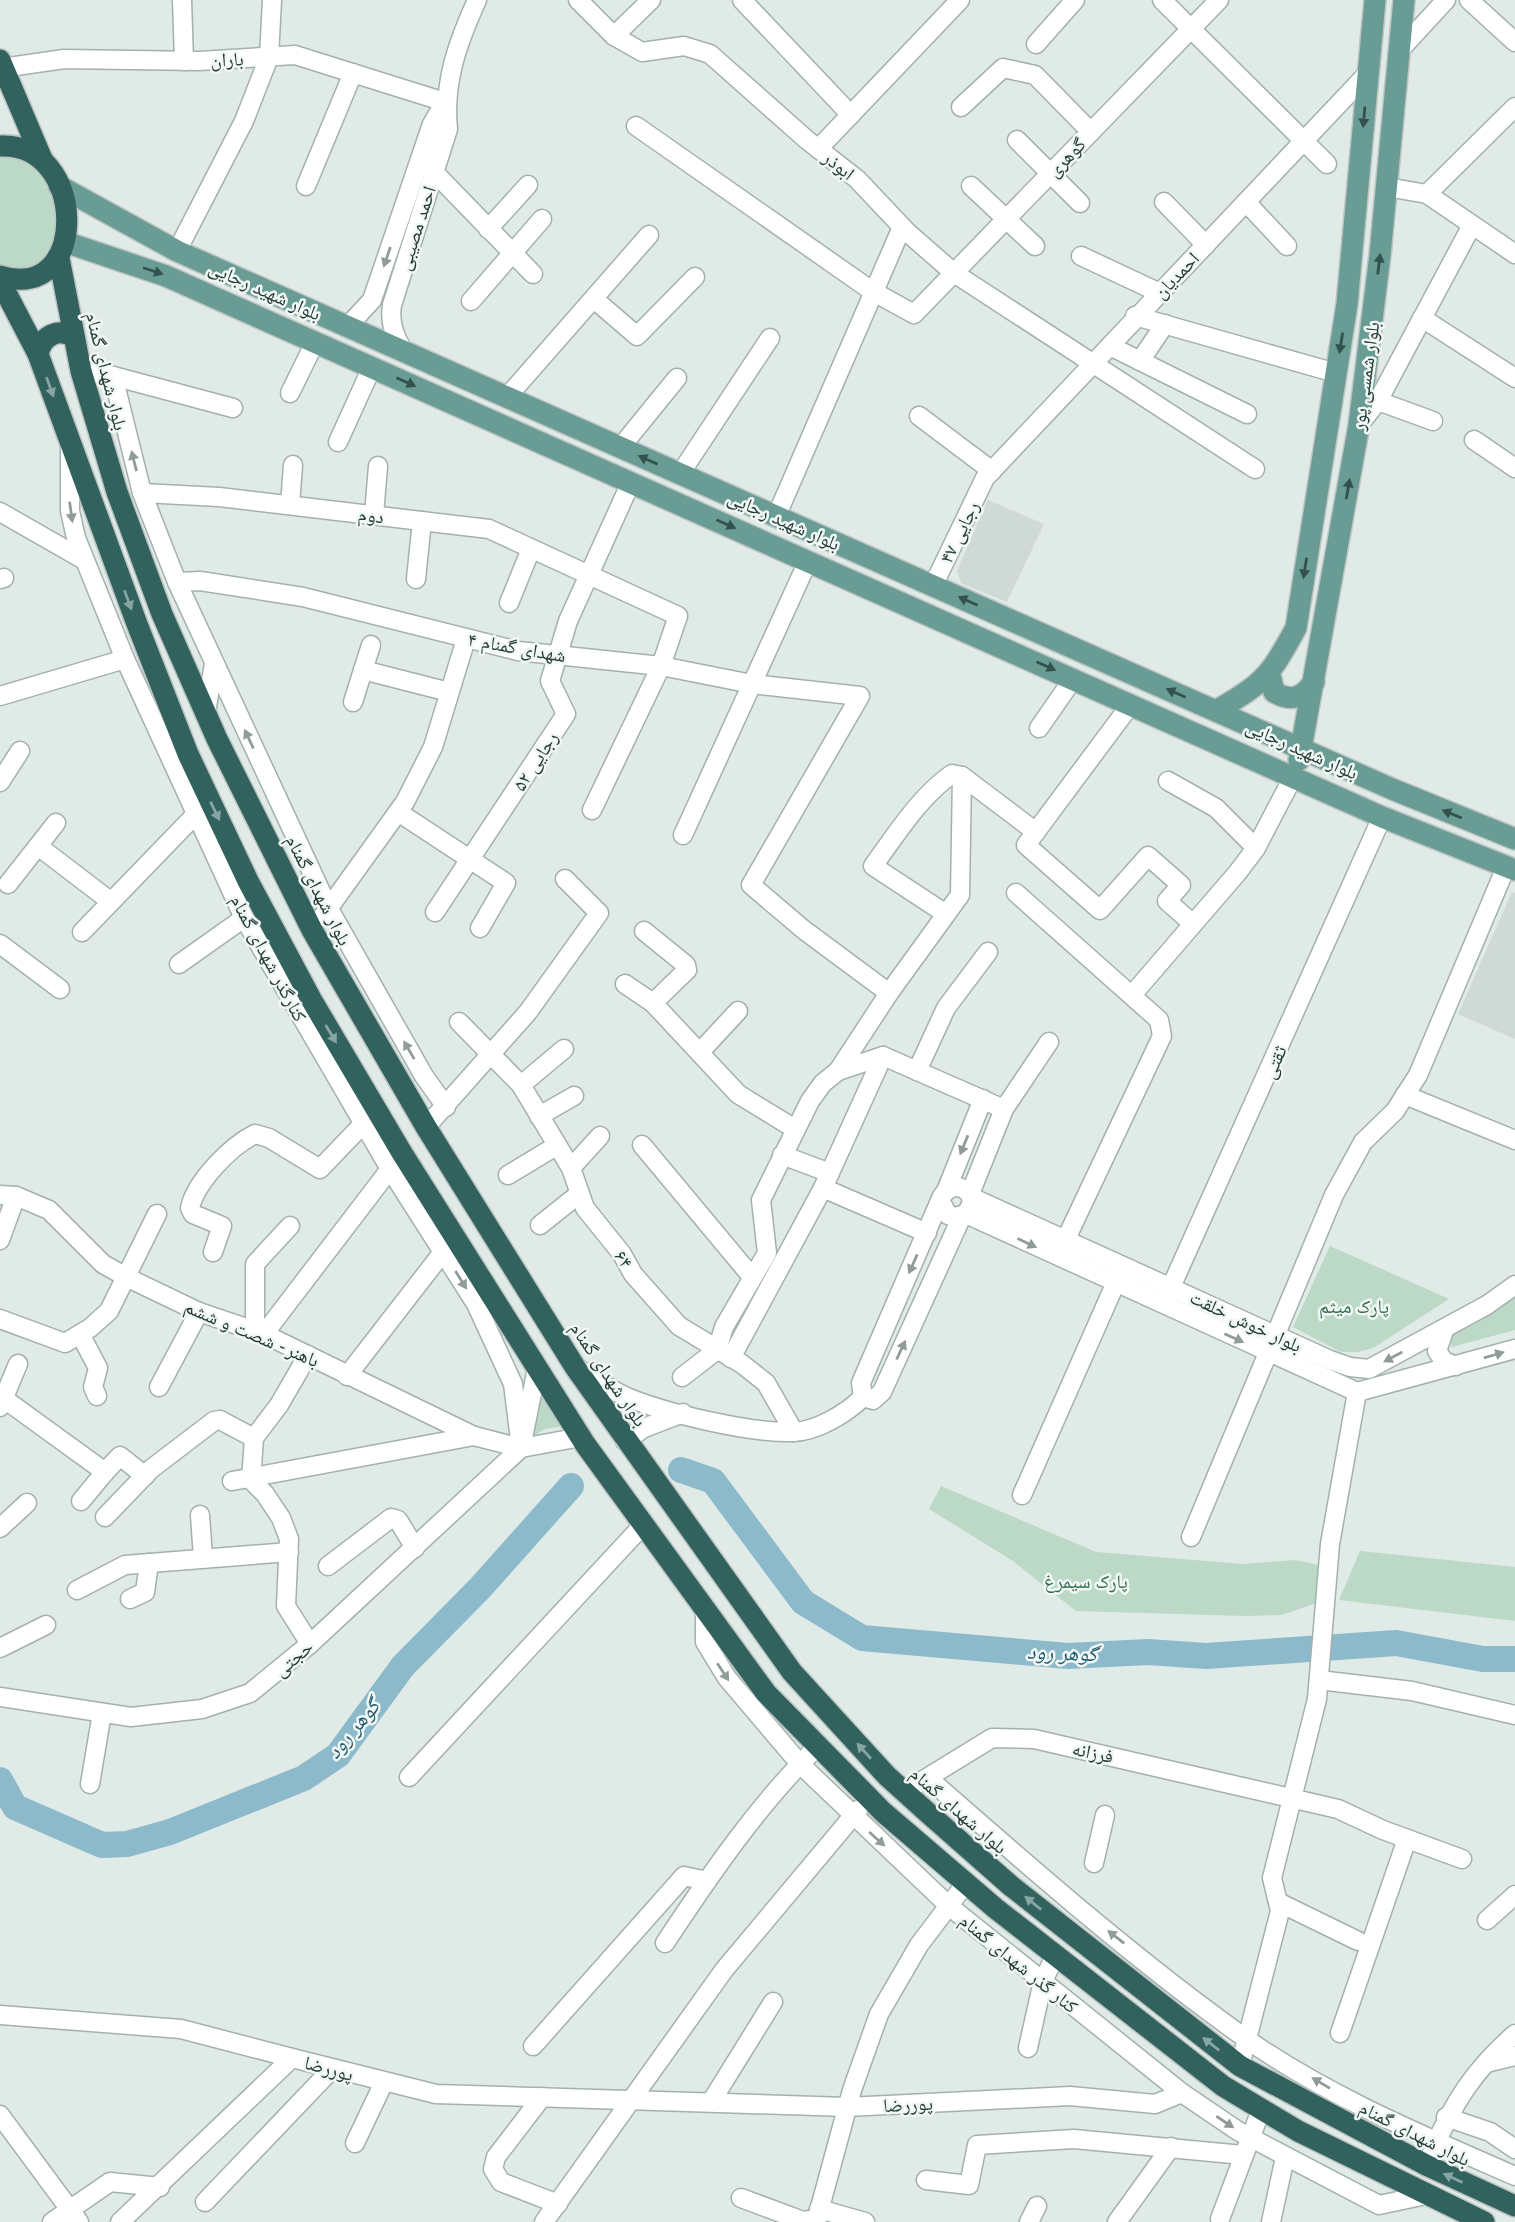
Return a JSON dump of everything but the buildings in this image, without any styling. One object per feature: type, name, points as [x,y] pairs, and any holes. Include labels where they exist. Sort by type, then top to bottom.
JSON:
[{"type":"highway","points":[[0,98],[6,83],[2,66]]},
{"type":"highway","name":"بلوار شهدای گمنام","points":[[2,66],[43,160],[65,198],[68,227],[62,250],[81,371],[117,492],[162,614],[205,713],[312,930],[426,1127],[575,1367],[625,1441],[792,1672],[887,1776],[1011,1886],[1240,2066],[1426,2165],[1515,2206]]},
{"type":"highway","points":[[0,146],[13,145],[30,150],[43,160]]},
{"type":"highway","points":[[0,278],[31,279],[47,271],[62,250]]},
{"type":"highway","points":[[0,278],[38,354],[170,708],[248,881],[311,999],[427,1210],[512,1327],[581,1437],[766,1693],[869,1796],[966,1883],[1212,2078],[1261,2110],[1477,2220]]},
{"type":"highway","points":[[38,354],[42,343],[51,334],[63,332],[75,337]]},
{"type":"highway","points":[[869,1796],[887,1776]]},
{"type":"main road","name":"بلوار شمسی پور","points":[[1216,711],[1253,690],[1270,675],[1296,628],[1347,304],[1375,0]]},
{"type":"main road","name":"بلوار شمسی پور","points":[[1293,777],[1303,749],[1359,425],[1387,187],[1404,0]]},
{"type":"main road","name":"بلوار شهید رجایی","points":[[59,186],[177,251],[1216,711],[1515,839]]},
{"type":"main road","points":[[124,261],[114,255],[111,245],[114,234],[122,227],[134,228]]},
{"type":"main road","name":"بلوار شهید رجایی","points":[[62,250],[124,261],[166,276],[1382,817],[1511,868]]},
{"type":"main road","points":[[1270,675],[1274,692],[1282,697],[1295,698],[1306,693],[1314,682]]},
{"type":"street","points":[[182,0],[184,61]]},
{"type":"street","points":[[177,251],[244,121],[269,57],[272,0]]},
{"type":"street","name":"احمد مصیبی","points":[[404,352],[395,336],[390,315],[392,305],[448,129],[445,102],[457,44],[477,0]]},
{"type":"street","name":"ابوذر","points":[[578,0],[614,36],[642,51],[664,51],[684,46],[700,49],[818,149],[858,179],[902,227],[954,272],[1091,365],[1255,469]]},
{"type":"street","points":[[614,36],[651,0]]},
{"type":"street","points":[[742,0],[851,115]]},
{"type":"street","points":[[818,149],[960,0]]},
{"type":"street","points":[[1036,44],[1075,0]]},
{"type":"street","points":[[1162,0],[1327,164]]},
{"type":"street","name":"گوهری","points":[[872,291],[914,314],[1219,0]]},
{"type":"street","points":[[1400,50],[1446,0]]},
{"type":"street","points":[[1469,0],[1512,34]]},
{"type":"street","name":"باران","points":[[2,66],[64,59],[184,61],[295,55],[445,102]]},
{"type":"street","points":[[961,107],[1003,68],[1035,75],[1091,132]]},
{"type":"street","points":[[306,186],[352,73]]},
{"type":"street","name":"احمدیان","points":[[988,474],[1368,73]]},
{"type":"street","name":"احمد مصیبی","points":[[347,327],[366,308],[373,295],[432,124],[445,102]]},
{"type":"street","points":[[1426,194],[1515,107]]},
{"type":"street","points":[[636,126],[872,291]]},
{"type":"street","points":[[1017,140],[1080,203]]},
{"type":"street","points":[[434,173],[533,274]]},
{"type":"street","points":[[488,229],[528,185]]},
{"type":"street","points":[[971,186],[1035,246]]},
{"type":"street","points":[[1387,187],[1426,194],[1515,254]]},
{"type":"street","points":[[1164,202],[1206,244]]},
{"type":"street","points":[[1246,202],[1287,246]]},
{"type":"street","points":[[471,301],[542,219]]},
{"type":"street","points":[[1359,425],[1378,401],[1472,225]]},
{"type":"street","points":[[776,517],[902,227]]},
{"type":"street","points":[[507,397],[649,235]]},
{"type":"street","points":[[1081,256],[1160,293]]},
{"type":"street","points":[[594,299],[637,336],[695,277]]},
{"type":"street","points":[[373,295],[380,303],[392,305]]},
{"type":"street","points":[[1135,316],[1336,373]]},
{"type":"street","points":[[1422,318],[1515,378]]},
{"type":"street","points":[[1140,361],[1165,324]]},
{"type":"street","points":[[680,474],[770,338]]},
{"type":"street","points":[[290,393],[315,342]]},
{"type":"street","points":[[1110,346],[1247,414]]},
{"type":"street","points":[[338,442],[372,367]]},
{"type":"street","points":[[81,371],[113,376],[233,408]]},
{"type":"street","points":[[113,376],[142,493],[177,582],[329,909],[424,1076],[446,1107]]},
{"type":"street","points":[[620,447],[677,377]]},
{"type":"street","points":[[1378,401],[1433,421]]},
{"type":"street","points":[[919,416],[988,474]]},
{"type":"street","points":[[1474,440],[1515,468]]},
{"type":"street","name":"کنارگذر شهدای گمنام","points":[[71,444],[70,510],[84,560],[125,659],[198,812],[244,918],[390,1169],[427,1210],[443,1252],[476,1304],[513,1384],[521,1448]]},
{"type":"street","points":[[290,505],[293,466]]},
{"type":"street","points":[[374,515],[378,466]]},
{"type":"street","name":"رجایی ۴۷","points":[[933,586],[988,474]]},
{"type":"street","name":"رجایی ۵۲","points":[[435,912],[566,714],[550,681],[557,656],[568,621],[631,482]]},
{"type":"street","name":"دوم","points":[[142,493],[219,497],[489,528],[589,577],[678,616],[661,666]]},
{"type":"street","points":[[0,512],[84,560]]},
{"type":"street","points":[[416,579],[422,521]]},
{"type":"street","points":[[509,603],[531,549]]},
{"type":"street","points":[[683,835],[808,561]]},
{"type":"street","name":"شهدای گمنام ۴","points":[[177,582],[200,581],[303,597],[518,651],[661,666],[752,684],[860,696],[751,884],[804,930],[889,993]]},
{"type":"street","points":[[312,930],[398,812],[432,747],[466,639]]},
{"type":"street","points":[[353,702],[371,645]]},
{"type":"street","points":[[0,696],[125,659]]},
{"type":"street","points":[[205,713],[214,663]]},
{"type":"street","points":[[592,810],[661,666]]},
{"type":"street","points":[[363,670],[449,692]]},
{"type":"street","points":[[1039,728],[1073,679]]},
{"type":"street","points":[[141,693],[170,708],[166,745]]},
{"type":"street","points":[[1031,838],[1131,704]]},
{"type":"street","points":[[0,782],[20,751]]},
{"type":"street","points":[[946,914],[873,866],[926,796],[952,774],[961,776],[1031,838],[1100,910],[1148,856],[1181,885],[1167,901],[1194,924]]},
{"type":"street","points":[[724,1354],[724,1327],[767,1253],[761,1200],[795,1129],[823,1083],[838,1071],[889,993],[960,895],[961,776]]},
{"type":"street","points":[[1132,996],[1256,848],[1293,777]]},
{"type":"street","points":[[1168,781],[1216,808],[1256,848]]},
{"type":"street","points":[[82,933],[198,812]]},
{"type":"street","points":[[398,812],[506,883],[480,928]]},
{"type":"street","name":"ثقتی","points":[[1163,1306],[1382,817]]},
{"type":"street","points":[[8,884],[56,823]]},
{"type":"street","points":[[38,846],[110,901]]},
{"type":"street","points":[[1191,1537],[1270,1354],[1334,1195],[1363,1142],[1395,1111],[1418,1075],[1511,868]]},
{"type":"street","points":[[426,1127],[491,1055],[561,969],[599,913],[565,879]]},
{"type":"street","points":[[1016,893],[1159,1020],[1162,1036],[1065,1241]]},
{"type":"street","points":[[179,964],[244,918]]},
{"type":"street","points":[[644,931],[686,965],[687,970],[653,1003]]},
{"type":"street","points":[[0,944],[60,989]]},
{"type":"street","points":[[917,1071],[946,1009],[988,952]]},
{"type":"street","points":[[625,984],[653,1003],[738,1094],[795,1129]]},
{"type":"street","points":[[700,1052],[738,1011]]},
{"type":"street","name":"۶۴","points":[[458,1022],[521,1085],[571,1168],[585,1208],[664,1311],[679,1326],[766,1383],[794,1433]]},
{"type":"street","points":[[863,1397],[873,1400],[882,1392],[967,1205],[1004,1109],[1049,1042]]},
{"type":"street","points":[[521,1085],[564,1049]]},
{"type":"street","points":[[838,1071],[883,1055],[1004,1109]]},
{"type":"street","points":[[682,1377],[724,1354],[784,1262],[826,1181],[883,1055]]},
{"type":"street","points":[[1405,1095],[1515,1140]]},
{"type":"street","points":[[539,1116],[574,1096]]},
{"type":"street","points":[[575,1367],[629,1398],[749,1428],[794,1433],[851,1409],[863,1397],[862,1383],[944,1196],[982,1099]]},
{"type":"street","points":[[213,1252],[222,1226],[193,1214],[190,1208],[192,1200],[242,1140],[255,1134],[269,1138],[320,1169],[364,1123]]},
{"type":"street","points":[[571,1168],[600,1136]]},
{"type":"street","points":[[642,1145],[752,1278]]},
{"type":"street","points":[[508,1175],[556,1146]]},
{"type":"street","points":[[782,1155],[927,1233]]},
{"type":"street","points":[[260,1333],[390,1169]]},
{"type":"street","points":[[944,1196],[958,1186],[967,1205]]},
{"type":"street","points":[[540,1225],[579,1194]]},
{"type":"street","points":[[0,1240],[8,1196]]},
{"type":"street","name":"باهنر - شصت و ششم","points":[[8,1196],[49,1210],[103,1264],[128,1278],[200,1312],[260,1333],[474,1436],[521,1448]]},
{"type":"street","points":[[944,1196],[948,1214],[967,1205]]},
{"type":"street","name":"بلوار خوش خلقت","points":[[967,1205],[1065,1241],[1172,1286],[1330,1360],[1361,1370],[1387,1361],[1515,1285]]},
{"type":"street","name":"بلوار خوش خلقت","points":[[967,1205],[1116,1284],[1357,1392]]},
{"type":"street","points":[[0,1319],[65,1343],[79,1334],[109,1311],[128,1278],[157,1214]]},
{"type":"street","points":[[260,1333],[255,1264],[290,1226]]},
{"type":"street","points":[[347,1376],[443,1252]]},
{"type":"street","points":[[767,1253],[784,1262]]},
{"type":"street","points":[[1022,1495],[1123,1266]]},
{"type":"street","points":[[476,1304],[512,1327]]},
{"type":"street","points":[[159,1387],[200,1312]]},
{"type":"street","points":[[1445,1328],[1437,1352],[1444,1361],[1456,1366]]},
{"type":"street","points":[[79,1334],[98,1368],[93,1388],[97,1396]]},
{"type":"street","points":[[1240,2066],[1280,1911],[1272,1878],[1319,1680],[1330,1544],[1357,1392],[1515,1349]]},
{"type":"street","points":[[308,1355],[279,1405],[254,1438],[251,1480],[265,1494],[281,1518],[289,1539],[286,1606],[310,1644]]},
{"type":"street","points":[[18,1364],[2,1402],[105,1472]]},
{"type":"street","points":[[537,1368],[521,1448],[581,1437]]},
{"type":"street","points":[[625,1441],[643,1428],[684,1413]]},
{"type":"street","points":[[105,1517],[145,1475],[214,1421],[220,1420],[254,1438]]},
{"type":"street","points":[[232,1481],[251,1480],[474,1436]]},
{"type":"street","name":"حجتی","points":[[0,1697],[141,1717],[202,1709],[250,1693],[310,1644],[521,1448]]},
{"type":"street","points":[[81,1501],[120,1456],[145,1475]]},
{"type":"street","points":[[0,1528],[27,1503]]},
{"type":"street","points":[[200,1515],[203,1558]]},
{"type":"street","points":[[328,1566],[391,1518],[398,1520],[415,1548]]},
{"type":"street","points":[[410,1777],[644,1524]]},
{"type":"street","points":[[77,1590],[125,1564],[289,1552]]},
{"type":"street","points":[[130,1599],[145,1592],[149,1563]]},
{"type":"street","name":"کنار گذر شهدای گمنام","points":[[705,1609],[705,1642],[721,1669],[800,1764],[852,1817],[949,1906],[1182,2093],[1249,2137],[1379,2206],[1426,2195]]},
{"type":"street","points":[[0,1648],[46,1625]]},
{"type":"street","points":[[1319,1680],[1335,1679],[1412,1691],[1515,1715]]},
{"type":"street","points":[[90,1784],[102,1713]]},
{"type":"street","name":"فرزانه","points":[[904,1792],[992,1738],[1034,1739],[1338,1809],[1462,1859]]},
{"type":"street","points":[[665,1943],[707,1881],[800,1764],[818,1746]]},
{"type":"street","points":[[929,1778],[1038,1874],[1246,2039],[1334,2091],[1515,2176]]},
{"type":"street","points":[[544,2222],[724,1970],[869,1796]]},
{"type":"street","points":[[1094,1863],[1105,1815]]},
{"type":"street","points":[[1339,2033],[1407,1839]]},
{"type":"street","points":[[533,2046],[684,1876],[707,1881]]},
{"type":"street","points":[[818,2217],[847,2107],[879,2014],[919,1945],[966,1883]]},
{"type":"street","points":[[1487,1920],[1515,1895]]},
{"type":"street","points":[[1278,1902],[1358,1941]]},
{"type":"street","points":[[1028,2048],[1043,1982],[1055,1956]]},
{"type":"street","points":[[1128,1980],[1144,1959]]},
{"type":"street","points":[[711,2102],[773,2002]]},
{"type":"street","points":[[0,2014],[181,2029],[292,2058]]},
{"type":"street","points":[[1426,2165],[1446,2116],[1486,2063],[1515,2034]]},
{"type":"street","points":[[1486,2063],[1515,2056]]},
{"type":"street","name":"پوررضا","points":[[120,2222],[160,2187],[292,2058],[436,2094],[847,2107],[1070,2096],[1154,2104],[1182,2093]]},
{"type":"street","points":[[205,2202],[332,2069]]},
{"type":"street","points":[[355,2143],[384,2082]]},
{"type":"street","points":[[542,2097],[496,2157],[493,2169],[501,2182],[558,2204]]},
{"type":"street","points":[[1220,2219],[1261,2110]]},
{"type":"street","points":[[0,2115],[74,2217]]},
{"type":"street","points":[[1446,2116],[1490,2132],[1515,2149]]},
{"type":"street","points":[[926,2180],[969,2185],[977,2145],[1074,2139],[1243,2155]]},
{"type":"street","points":[[1126,2218],[1171,2147]]},
{"type":"street","points":[[1271,2222],[1285,2157]]},
{"type":"street","points":[[52,2222],[74,2217],[110,2182],[160,2187]]},
{"type":"street","points":[[741,2198],[803,2221],[818,2217],[865,2222]]},
{"type":"shaded area","points":[[988,500],[1044,524],[1007,602],[961,583],[957,571]]},
{"type":"shaded area","points":[[1512,892],[1515,893],[1515,1039],[1458,1014]]},
{"type":"green space","points":[[0,153],[20,155],[41,169],[61,214],[49,259],[25,270],[13,270],[0,265]]},
{"type":"green space","name":"پارک میثم","points":[[1330,1246],[1449,1299],[1373,1348],[1358,1352],[1341,1352],[1293,1327]]},
{"type":"green space","points":[[1515,1293],[1515,1330],[1452,1347],[1449,1339],[1452,1333]]},
{"type":"green space","points":[[539,1395],[563,1426],[545,1429],[527,1440]]},
{"type":"green space","name":"پارک سیمرغ","points":[[941,1486],[1096,1552],[1243,1564],[1296,1560],[1318,1565],[1316,1603],[1282,1615],[1076,1611],[1013,1561],[929,1509]]},
{"type":"green space","points":[[1360,1551],[1515,1567],[1515,1621],[1339,1600]]},
{"type":"waterway","name":"گوهر رود","points":[[681,1470],[713,1481],[803,1602],[862,1638],[1068,1656],[1148,1652],[1206,1656],[1396,1643],[1483,1659],[1515,1659]]},
{"type":"waterway","name":"گوهر رود","points":[[0,1780],[15,1807],[102,1845],[127,1844],[170,1832],[304,1778],[338,1755],[403,1666],[480,1588],[571,1486]]}]
